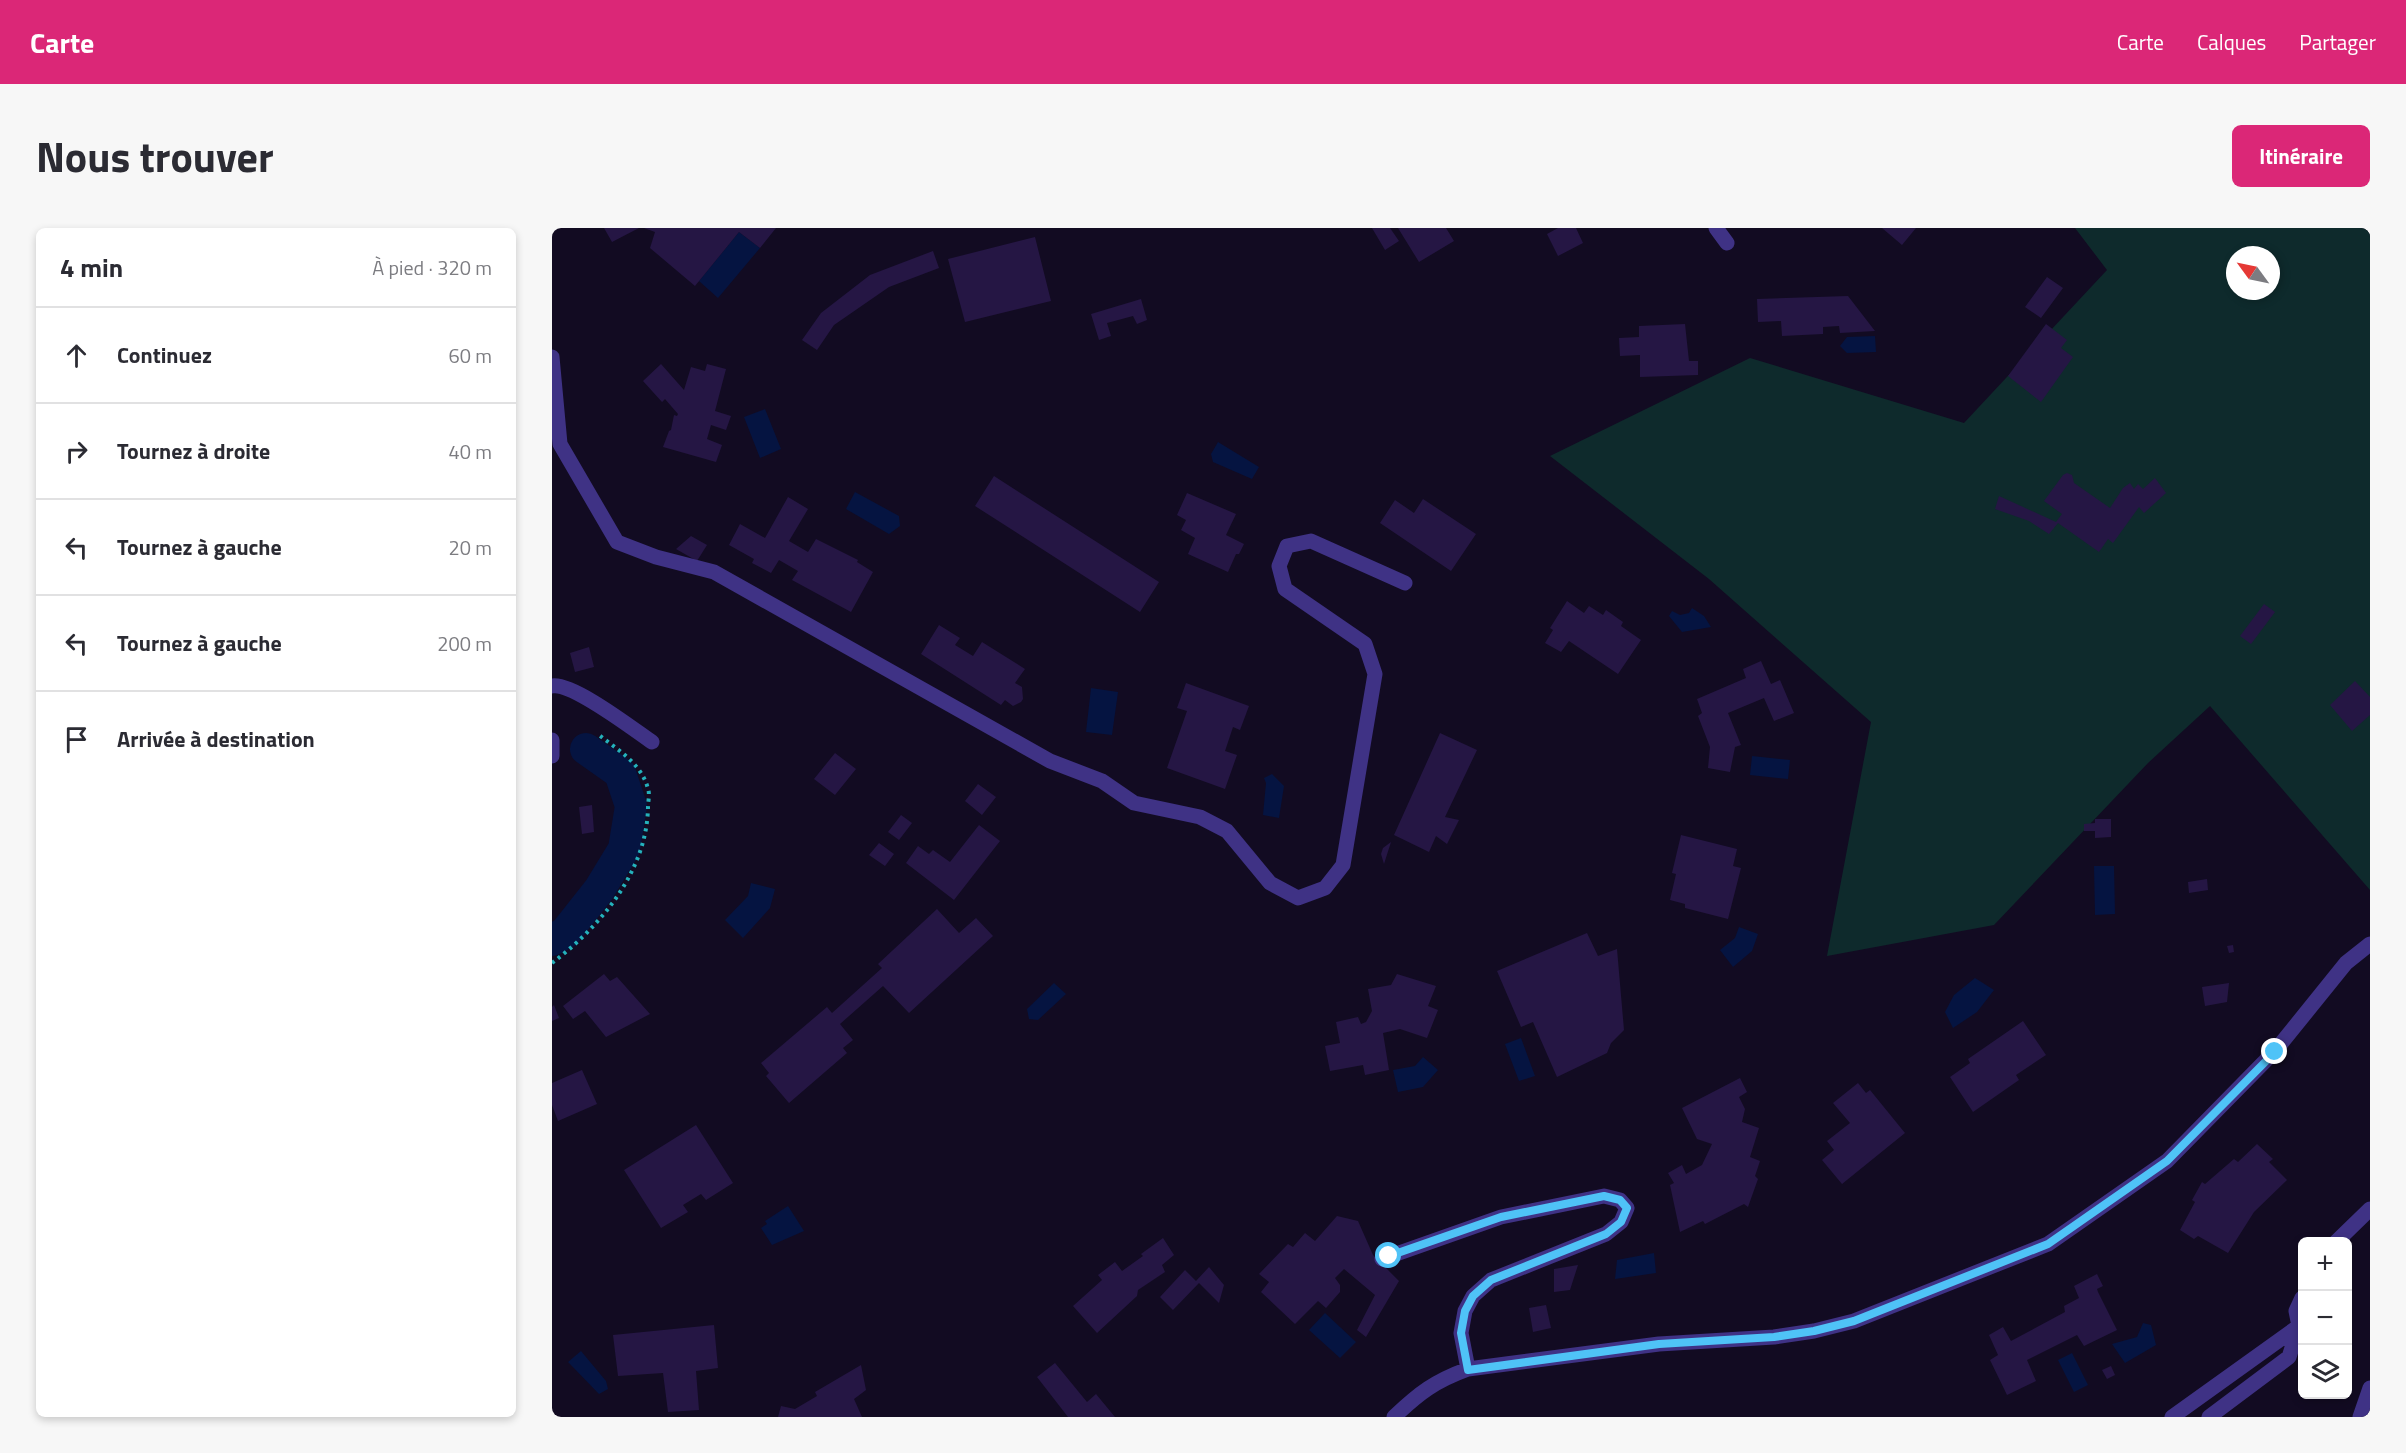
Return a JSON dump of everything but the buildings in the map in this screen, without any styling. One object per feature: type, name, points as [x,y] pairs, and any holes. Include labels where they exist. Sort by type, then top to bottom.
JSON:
[{"type":"street","points":[[1716,228],[1727,243]]},
{"type":"street","points":[[552,357],[560,444],[617,542],[656,557],[714,572],[1050,761],[1102,781],[1134,803],[1200,817],[1227,831],[1270,884],[1298,898],[1325,888],[1343,865],[1375,674],[1365,644],[1285,588],[1278,566],[1287,546],[1311,541],[1405,583]]},
{"type":"street","points":[[552,686],[560,684],[574,690],[652,742]]},
{"type":"street","points":[[552,740],[552,756]]},
{"type":"street","points":[[1394,1417],[1419,1393],[1448,1376],[1468,1370],[1659,1344],[1774,1337],[1814,1331],[1854,1321],[2048,1244],[2167,1161],[2275,1052],[2346,963],[2370,944]]},
{"type":"street","points":[[1382,1259],[1501,1217],[1604,1196],[1620,1200],[1627,1208],[1621,1222],[1606,1234],[1491,1280],[1473,1296],[1465,1311],[1461,1333],[1468,1370]]},
{"type":"street","points":[[2341,1237],[2370,1209]]},
{"type":"street","points":[[2172,1417],[2298,1327]]},
{"type":"street","points":[[2209,1417],[2289,1357],[2298,1329]]},
{"type":"street","points":[[2360,1417],[2370,1388]]},
{"type":"path","points":[[552,963],[578,943],[600,920],[620,892],[638,857],[648,822],[648,789],[634,762],[598,734]]},
{"type":"green space","points":[[2075,228],[2370,228],[2370,890],[2210,706],[2148,763],[1994,925],[1827,956],[1871,722],[1709,579],[1550,456],[1750,358],[1964,423],[2107,270]]},
{"type":"water","points":[[739,232],[760,248],[718,298],[699,281]]},
{"type":"water","points":[[1875,336],[1876,352],[1847,353],[1840,346],[1847,337]]},
{"type":"water","points":[[765,409],[781,449],[760,458],[744,417]]},
{"type":"water","points":[[1218,442],[1259,467],[1252,479],[1213,462],[1211,454]]},
{"type":"water","points":[[855,492],[899,516],[900,526],[889,534],[846,509]]},
{"type":"water","points":[[1692,608],[1704,616],[1711,627],[1682,632],[1669,616],[1672,611],[1680,615],[1689,613]]},
{"type":"water","points":[[1091,688],[1118,692],[1112,735],[1086,732]]},
{"type":"water","points":[[1752,756],[1790,760],[1788,779],[1750,775]]},
{"type":"water","points":[[1272,774],[1284,786],[1279,818],[1263,815],[1266,783],[1264,778]]},
{"type":"water","points":[[2094,866],[2114,866],[2115,914],[2095,915]]},
{"type":"water","points":[[751,883],[775,889],[770,908],[743,938],[725,920],[748,896]]},
{"type":"water","points":[[1739,927],[1758,934],[1752,951],[1733,967],[1720,950],[1735,938]]},
{"type":"water","points":[[1975,978],[1994,990],[1977,1012],[1953,1028],[1945,1012],[1954,995]]},
{"type":"water","points":[[1054,983],[1066,994],[1038,1020],[1029,1019],[1027,1009]]},
{"type":"water","points":[[1521,1038],[1535,1076],[1519,1081],[1505,1044]]},
{"type":"water","points":[[1423,1057],[1438,1070],[1423,1087],[1398,1092],[1393,1070],[1415,1066]]},
{"type":"water","points":[[788,1206],[804,1231],[772,1245],[761,1228],[767,1224],[765,1221]]},
{"type":"water","points":[[1654,1253],[1656,1273],[1615,1279],[1617,1260]]},
{"type":"water","points":[[1325,1313],[1356,1342],[1340,1358],[1309,1330]]},
{"type":"water","points":[[2143,1323],[2151,1325],[2156,1345],[2125,1363],[2112,1344],[2137,1337]]},
{"type":"water","points":[[581,1351],[606,1381],[608,1389],[599,1394],[568,1362]]},
{"type":"water","points":[[2072,1353],[2088,1385],[2074,1392],[2058,1360]]},
{"type":"waterway","points":[[552,940],[565,933],[599,890],[624,849],[631,806],[620,773],[586,749]]},
{"type":"route","points":[[1389,1256],[1501,1217],[1604,1196],[1620,1200],[1627,1208],[1621,1222],[1606,1234],[1491,1280],[1473,1296],[1465,1311],[1461,1333],[1468,1370],[1495,1364],[1659,1344],[1774,1337],[1814,1331],[1854,1321],[2048,1244],[2167,1161],[2275,1052]]}]
